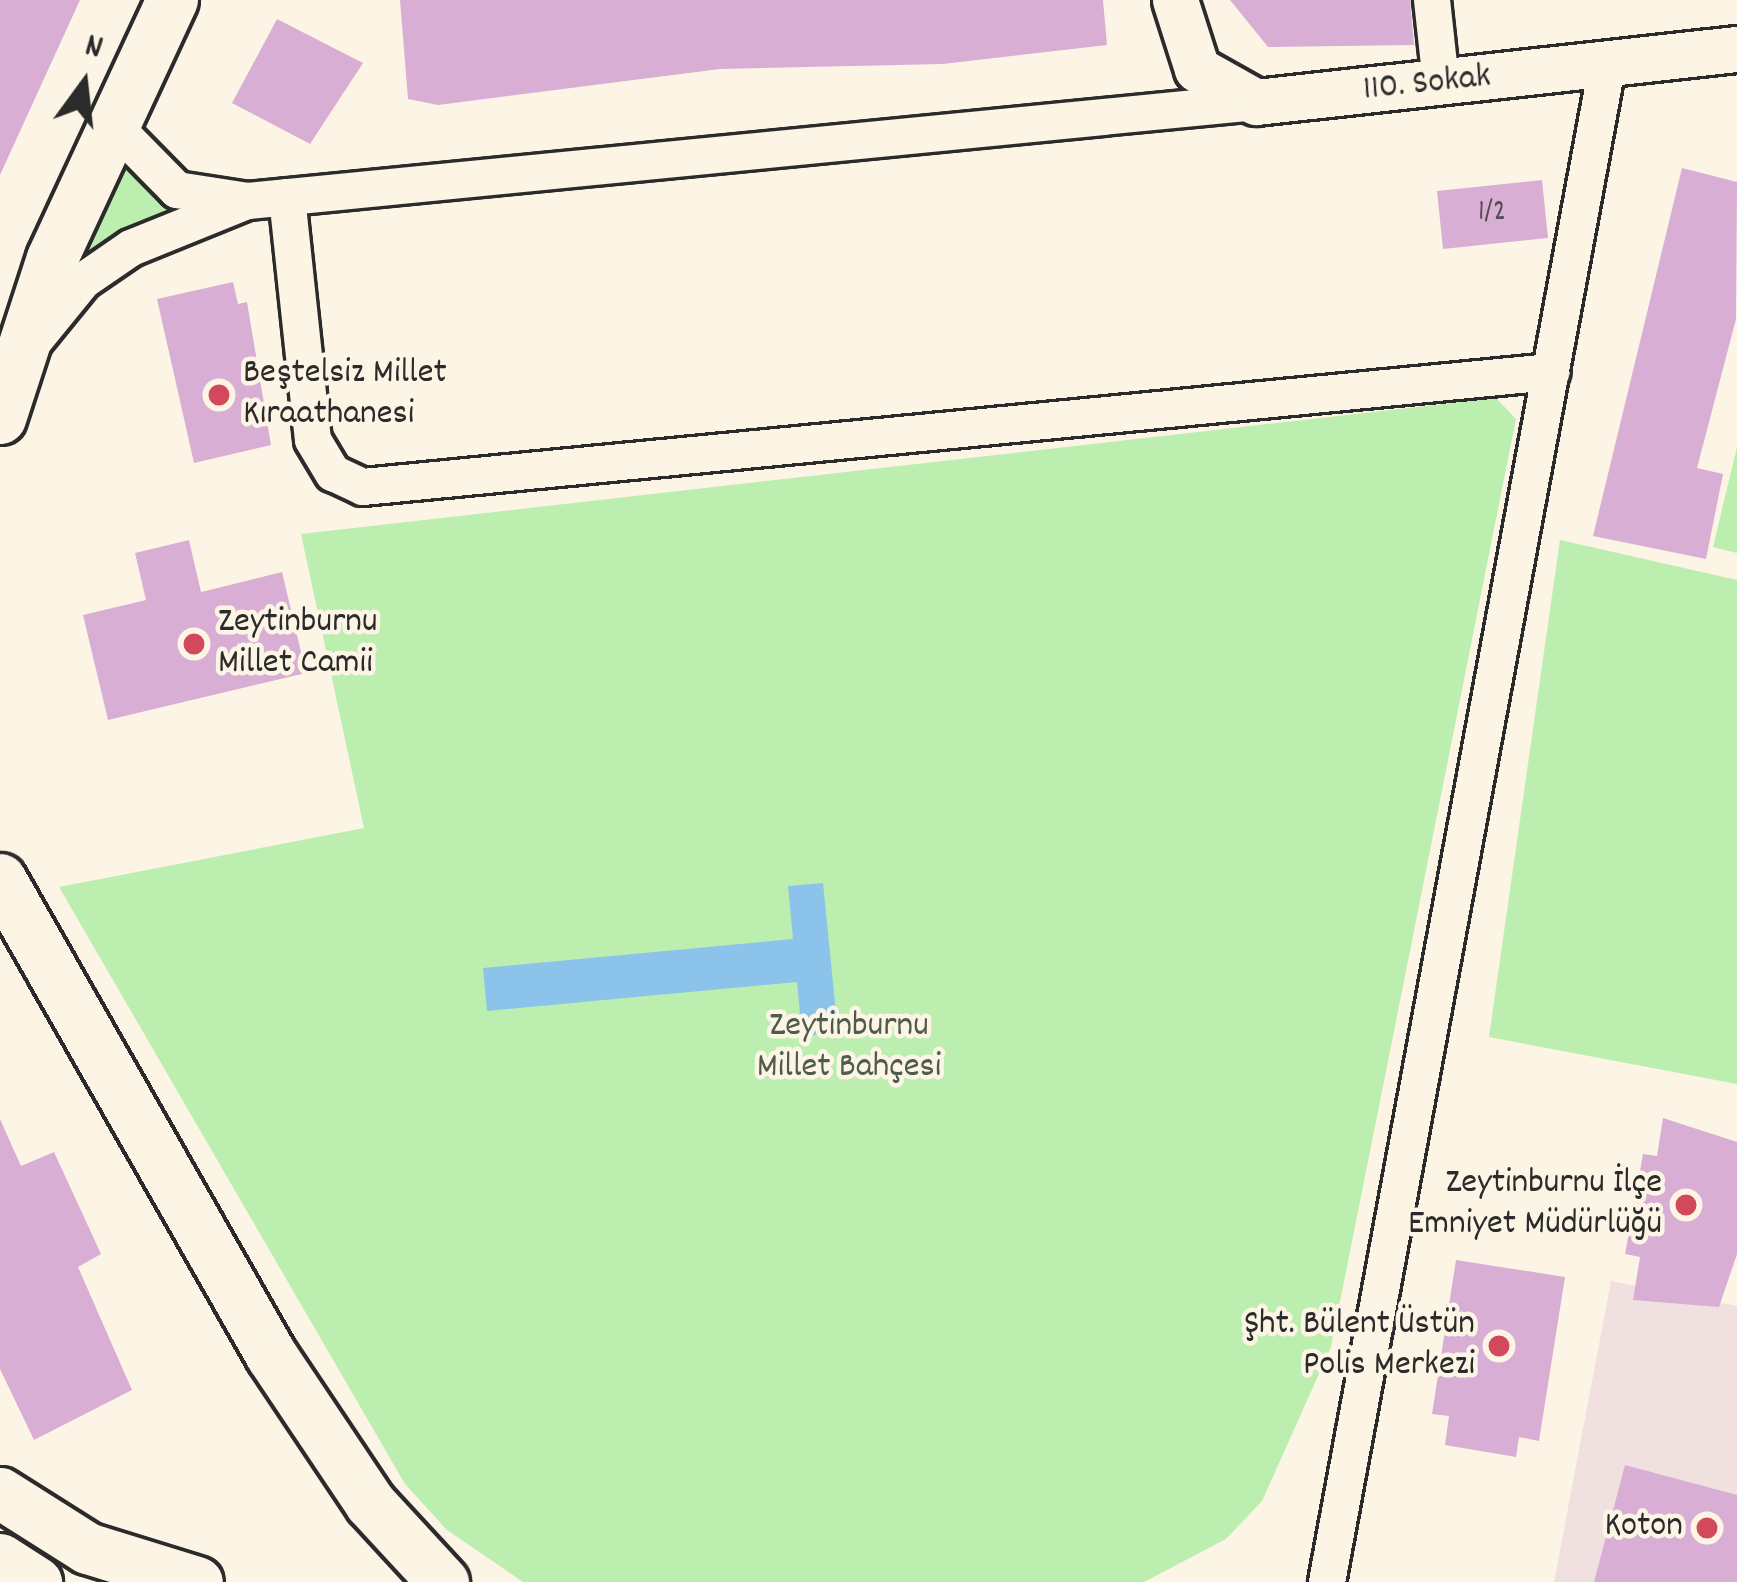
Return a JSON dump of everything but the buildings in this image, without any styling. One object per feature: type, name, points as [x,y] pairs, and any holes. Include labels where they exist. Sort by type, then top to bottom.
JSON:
[{"type":"main road","points":[[0,418],[19,359],[114,126],[172,0]]},
{"type":"main road","points":[[0,879],[271,1355],[370,1503],[443,1582]]},
{"type":"main road","points":[[0,1493],[87,1549],[197,1582]]},
{"type":"main road","points":[[0,1559],[36,1582]]},
{"type":"street","points":[[1174,0],[1197,69],[1256,102]]},
{"type":"street","points":[[1432,0],[1441,83]]},
{"type":"street","name":"110. Sokak","points":[[1256,102],[1607,67],[1737,49]]},
{"type":"street","points":[[1327,1582],[1607,67]]},
{"type":"street","points":[[114,126],[177,190],[248,201],[1256,102]]},
{"type":"street","points":[[287,197],[313,440],[333,473],[364,487],[1551,372]]},
{"type":"street","points":[[19,359],[83,281],[130,248],[248,201]]},
{"type":"shaded area","points":[[1611,1281],[1737,1306],[1737,1582],[1554,1582]]},
{"type":"green space","points":[[126,159],[186,202],[78,268]]},
{"type":"green space","name":"Zeytinburnu Millet Bahçesi","points":[[1496,398],[1516,419],[1331,1347],[1262,1501],[1226,1539],[1144,1582],[523,1582],[447,1530],[405,1484],[59,887],[364,828],[301,534]]},
{"type":"green space","points":[[1737,447],[1737,553],[1713,547]]},
{"type":"green space","points":[[1560,540],[1737,580],[1737,1084],[1489,1037]]},
{"type":"water","points":[[823,883],[838,1033],[802,1036],[797,982],[487,1011],[483,968],[793,939],[788,886]]},
{"type":"place","name":"Beştelsiz Millet Kıraathanesi","points":[[219,395]]},
{"type":"place","name":"Zeytinburnu Millet Camii","points":[[194,644]]},
{"type":"place","name":"Zeytinburnu İlçe Emniyet Müdürlüğü","points":[[1686,1205]]},
{"type":"place","name":"Şht. Bülent Üstün Polis Merkezi","points":[[1499,1346]]},
{"type":"place","name":"Koton","points":[[1707,1528]]}]
